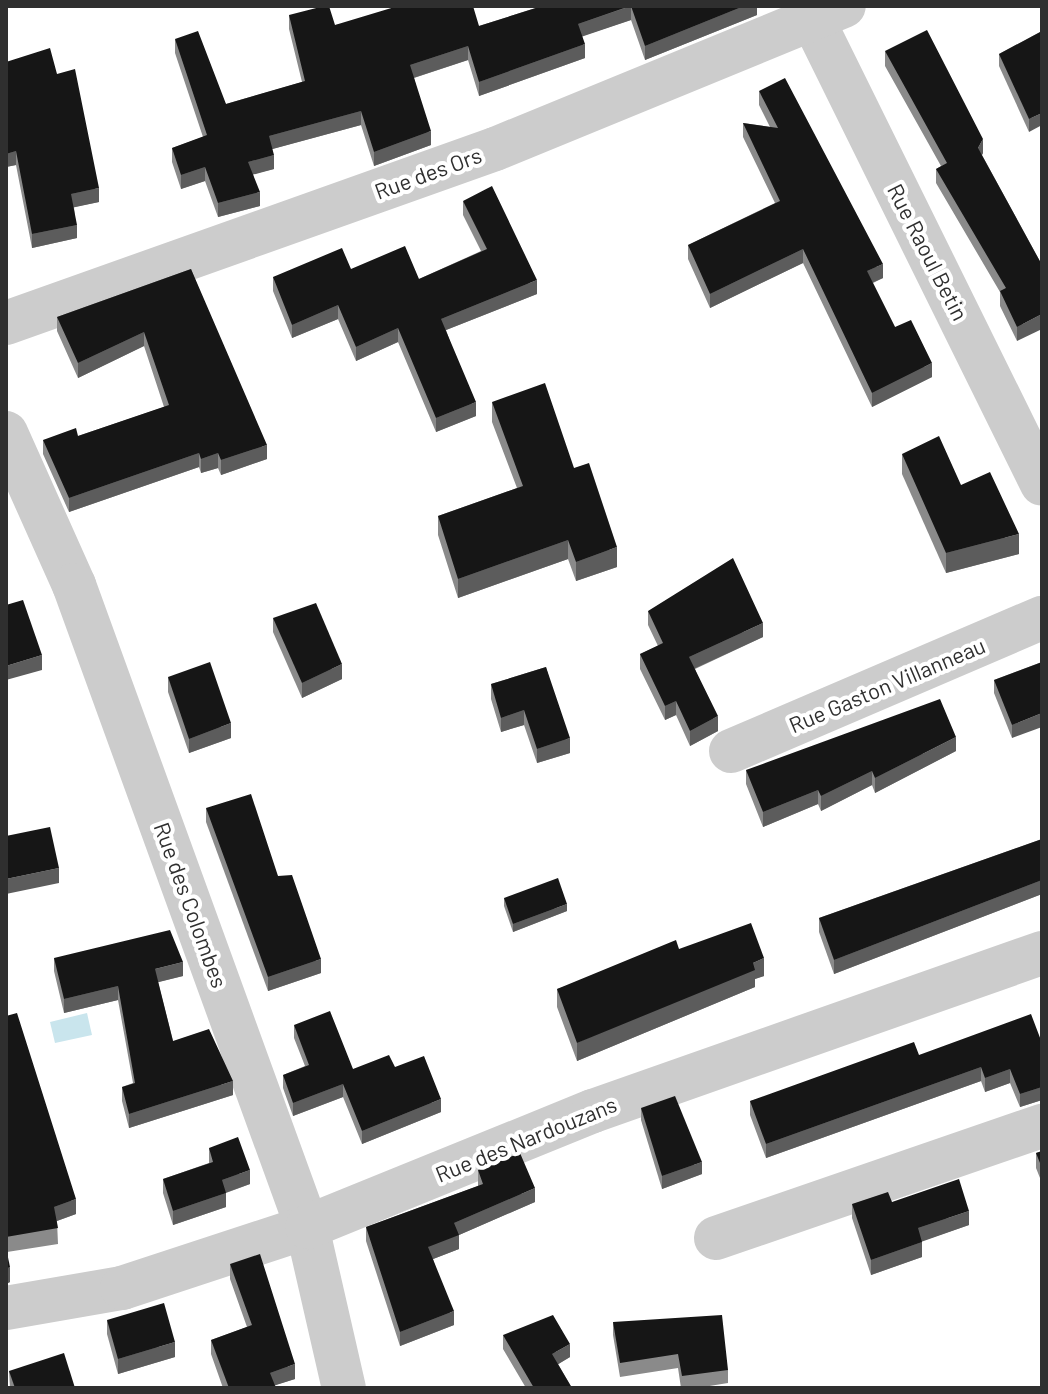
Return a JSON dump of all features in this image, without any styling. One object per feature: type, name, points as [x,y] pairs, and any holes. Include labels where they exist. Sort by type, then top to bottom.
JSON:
[{"type":"street","name":"Rue des Ors","points":[[8,310],[495,149],[829,13]]},
{"type":"street","name":"Rue Raoul Betin","points":[[829,13],[1042,484]]},
{"type":"street","name":"Rue des Colombes","points":[[6,433],[74,585],[307,1227],[344,1388]]},
{"type":"street","name":"Rue Gaston Villanneau","points":[[731,751],[772,718],[1042,618]]},
{"type":"street","name":"Rue des Nardouzans","points":[[6,1308],[122,1288],[307,1227],[593,1111],[1042,953]]},
{"type":"street","points":[[716,1238],[1042,1126]]},
{"type":"water","points":[[87,1013],[92,1035],[55,1043],[50,1022]]},
{"type":"building","points":[[329,6],[335,25],[398,6],[473,6],[479,26],[542,6],[630,6],[578,24],[585,44],[479,82],[468,46],[410,65],[431,131],[374,152],[361,111],[269,136],[274,155],[248,162],[260,192],[218,203],[205,167],[181,175],[172,148],[207,135],[175,39],[198,31],[226,104],[305,81],[289,15]]},
{"type":"building","points":[[631,6],[744,6],[645,46]]},
{"type":"building","points":[[927,30],[983,139],[978,148],[1042,265],[1042,314],[1017,327],[1000,291],[1006,288],[936,169],[947,163],[885,51]]},
{"type":"building","points":[[1042,31],[1042,113],[1029,119],[999,54]]},
{"type":"building","points":[[50,48],[57,74],[75,69],[99,188],[71,194],[77,225],[32,234],[16,151],[6,154],[6,62]]},
{"type":"building","points":[[785,78],[883,264],[867,271],[895,327],[911,320],[932,363],[872,393],[803,249],[710,294],[688,245],[780,201],[743,123],[778,128],[759,91]]},
{"type":"building","points":[[492,186],[537,280],[441,319],[476,402],[436,418],[398,328],[356,347],[338,305],[292,325],[273,277],[342,248],[351,269],[405,246],[419,279],[487,249],[463,201]]},
{"type":"building","points":[[191,269],[267,445],[221,460],[218,453],[201,459],[199,453],[69,498],[43,440],[76,428],[78,436],[169,405],[144,332],[78,363],[57,317]]},
{"type":"building","points":[[545,383],[574,468],[589,463],[617,547],[576,562],[568,540],[458,579],[438,516],[523,486],[492,402]]},
{"type":"building","points":[[939,436],[961,485],[990,472],[1019,534],[946,553],[902,454]]},
{"type":"building","points":[[733,558],[763,623],[689,657],[718,716],[690,731],[676,701],[665,706],[640,654],[663,643],[648,611]]},
{"type":"building","points":[[23,600],[42,655],[6,666],[6,605]]},
{"type":"building","points":[[316,603],[342,664],[302,683],[273,618]]},
{"type":"building","points":[[210,662],[231,723],[189,739],[168,677]]},
{"type":"building","points":[[1042,662],[1042,713],[1012,725],[994,680]]},
{"type":"building","points":[[546,667],[570,738],[537,749],[524,710],[501,718],[491,684]]},
{"type":"building","points":[[940,699],[956,737],[875,778],[872,771],[821,796],[818,790],[763,812],[746,770]]},
{"type":"building","points":[[251,794],[278,876],[292,875],[321,959],[268,977],[206,808]]},
{"type":"building","points":[[50,827],[59,868],[6,879],[6,836]]},
{"type":"building","points":[[1042,839],[1042,880],[834,960],[819,918]]},
{"type":"building","points":[[558,878],[567,904],[513,924],[504,898]]},
{"type":"building","points":[[751,923],[764,958],[753,963],[755,970],[577,1043],[557,989],[676,940],[679,949]]},
{"type":"building","points":[[170,930],[183,962],[155,969],[173,1041],[209,1029],[233,1081],[129,1114],[122,1087],[135,1083],[118,986],[64,999],[54,958]]},
{"type":"building","points":[[330,1011],[353,1069],[389,1055],[395,1067],[424,1056],[441,1099],[362,1131],[343,1084],[293,1103],[283,1075],[309,1065],[294,1025]]},
{"type":"building","points":[[17,1013],[76,1199],[54,1207],[58,1228],[6,1237],[6,1016]]},
{"type":"building","points":[[1031,1014],[1042,1043],[1042,1087],[1020,1094],[1010,1069],[985,1078],[981,1067],[766,1144],[750,1101],[914,1042],[919,1055]]},
{"type":"building","points":[[675,1096],[702,1162],[662,1176],[641,1108]]},
{"type":"building","points":[[238,1137],[250,1170],[222,1180],[226,1193],[173,1211],[163,1179],[213,1162],[209,1148]]},
{"type":"building","points":[[1042,1151],[1042,1168],[1036,1153]]},
{"type":"building","points":[[520,1153],[535,1188],[454,1223],[459,1235],[428,1247],[454,1311],[400,1332],[366,1227],[483,1184],[478,1170]]},
{"type":"building","points":[[959,1179],[969,1211],[918,1228],[922,1242],[871,1260],[852,1204],[888,1192],[892,1202]]},
{"type":"building","points":[[6,1248],[10,1267],[6,1269]]},
{"type":"building","points":[[260,1254],[295,1364],[270,1373],[276,1388],[229,1388],[211,1340],[252,1325],[230,1264]]},
{"type":"building","points":[[164,1303],[175,1342],[118,1359],[107,1320]]},
{"type":"building","points":[[553,1315],[570,1344],[552,1354],[572,1388],[534,1388],[503,1335]]},
{"type":"building","points":[[722,1315],[728,1370],[682,1376],[678,1354],[620,1363],[613,1322]]},
{"type":"building","points":[[64,1353],[75,1388],[15,1388],[9,1371]]}]
